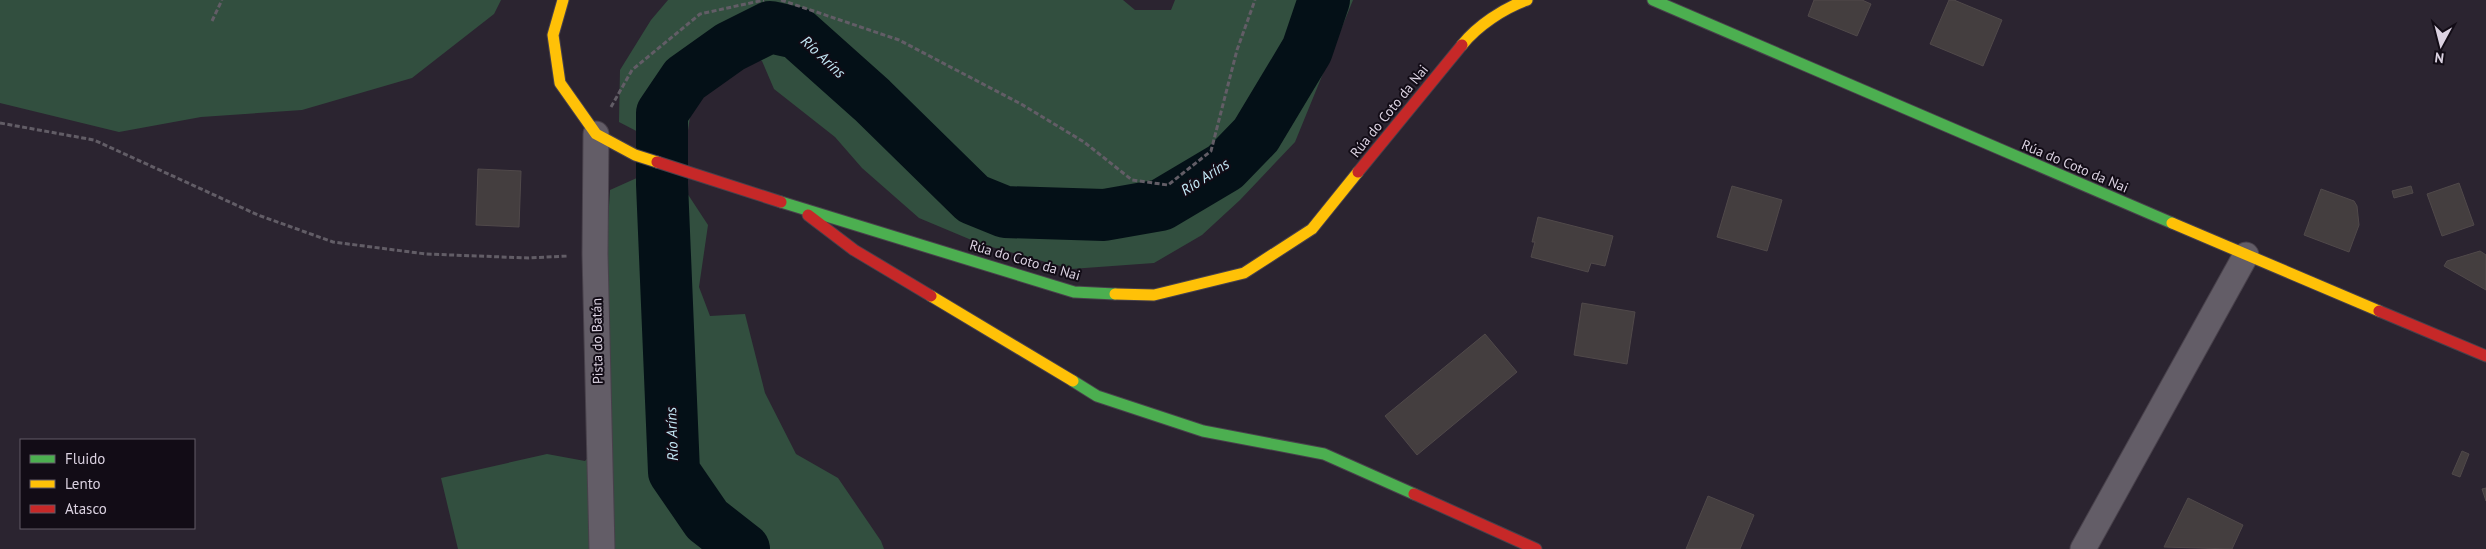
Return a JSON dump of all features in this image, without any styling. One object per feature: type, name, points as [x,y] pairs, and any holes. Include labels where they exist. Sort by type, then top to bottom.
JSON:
[{"type":"street","points":[[563,0],[553,35],[560,83],[596,134]]},
{"type":"street","name":"Rúa do Coto da Nai","points":[[596,134],[635,155],[738,189],[1074,292],[1154,295],[1244,273],[1312,230],[1470,35],[1515,4],[1527,0]]},
{"type":"street","name":"Rúa do Coto da Nai","points":[[1653,0],[2246,256],[2486,356]]},
{"type":"street","name":"Pista do Batán","points":[[596,134],[594,254],[602,549]]},
{"type":"street","points":[[792,204],[854,250],[1097,396],[1203,431],[1324,454],[1536,549]]},
{"type":"street","points":[[2083,549],[2246,256]]},
{"type":"path","points":[[212,21],[222,0]]},
{"type":"path","points":[[596,134],[632,70],[700,14],[764,0]]},
{"type":"path","points":[[781,0],[898,40],[1021,104],[1084,142],[1132,180],[1168,185],[1212,151],[1237,50],[1255,0]]},
{"type":"path","points":[[0,124],[94,140],[258,216],[333,242],[426,254],[529,258],[594,254]]},
{"type":"green space","points":[[0,0],[501,0],[494,14],[412,78],[302,110],[201,117],[119,132],[0,103]]},
{"type":"green space","points":[[668,0],[1123,0],[1135,10],[1171,10],[1175,0],[1353,0],[1295,142],[1240,200],[1202,235],[1154,263],[1071,269],[981,244],[919,218],[862,168],[835,137],[774,89],[762,61],[748,54],[711,87],[691,110],[686,144],[646,136],[619,122],[620,70],[651,20]]},
{"type":"green space","points":[[639,177],[687,193],[708,225],[699,287],[710,316],[745,314],[765,393],[796,454],[838,478],[881,541],[884,549],[458,549],[441,478],[547,454],[585,461],[609,433],[606,252],[610,190]]},
{"type":"building","points":[[1814,0],[1862,0],[1871,4],[1857,36],[1808,16]]},
{"type":"building","points":[[1949,0],[1954,0],[2002,20],[1983,66],[1930,44]]},
{"type":"building","points":[[478,169],[521,171],[519,227],[476,225]]},
{"type":"building","points":[[2459,183],[2474,225],[2442,236],[2427,194]]},
{"type":"building","points":[[1732,186],[1782,200],[1767,251],[1717,237]]},
{"type":"building","points":[[2411,186],[2413,193],[2394,198],[2392,191]]},
{"type":"building","points":[[2321,189],[2354,201],[2357,206],[2359,225],[2349,252],[2304,235]]},
{"type":"building","points":[[1538,217],[1613,236],[1605,266],[1591,263],[1588,272],[1531,257],[1535,242],[1532,242]]},
{"type":"building","points":[[2480,251],[2486,255],[2486,290],[2444,266],[2447,261]]},
{"type":"building","points":[[1582,303],[1635,312],[1627,364],[1574,355]]},
{"type":"building","points":[[1485,334],[1517,372],[1417,455],[1385,416]]},
{"type":"building","points":[[2462,451],[2469,454],[2460,477],[2452,474]]},
{"type":"building","points":[[2486,488],[2486,501],[2482,489]]},
{"type":"building","points":[[1708,496],[1754,515],[1740,549],[1686,549]]},
{"type":"building","points":[[2188,498],[2243,525],[2232,549],[2164,547]]},
{"type":"waterway","name":"Río Aríns","points":[[744,549],[707,520],[674,472],[662,184],[662,113],[685,79],[730,47],[770,27],[797,33],[872,100],[973,199],[1005,212],[1104,215],[1161,205],[1225,167],[1256,135],[1307,50],[1324,0]]},
{"type":"traffic: fast","points":[[1653,0],[2172,223]]},
{"type":"traffic: fast","points":[[781,202],[1074,292],[1115,294]]},
{"type":"traffic: fast","points":[[1073,381],[1097,396],[1203,431],[1324,454],[1414,494]]},
{"type":"traffic: slow","points":[[563,0],[553,35],[560,83],[596,134],[635,155],[657,162]]},
{"type":"traffic: slow","points":[[1462,45],[1475,31],[1492,18],[1527,0]]},
{"type":"traffic: slow","points":[[1115,294],[1154,295],[1244,273],[1312,229],[1358,172]]},
{"type":"traffic: slow","points":[[2172,223],[2379,311]]},
{"type":"traffic: slow","points":[[931,296],[1073,381]]},
{"type":"traffic: jam","points":[[1358,172],[1462,45]]},
{"type":"traffic: jam","points":[[657,162],[781,202]]},
{"type":"traffic: jam","points":[[808,215],[854,250],[931,296]]},
{"type":"traffic: jam","points":[[2379,311],[2486,356]]},
{"type":"traffic: jam","points":[[1414,494],[1536,549]]}]
